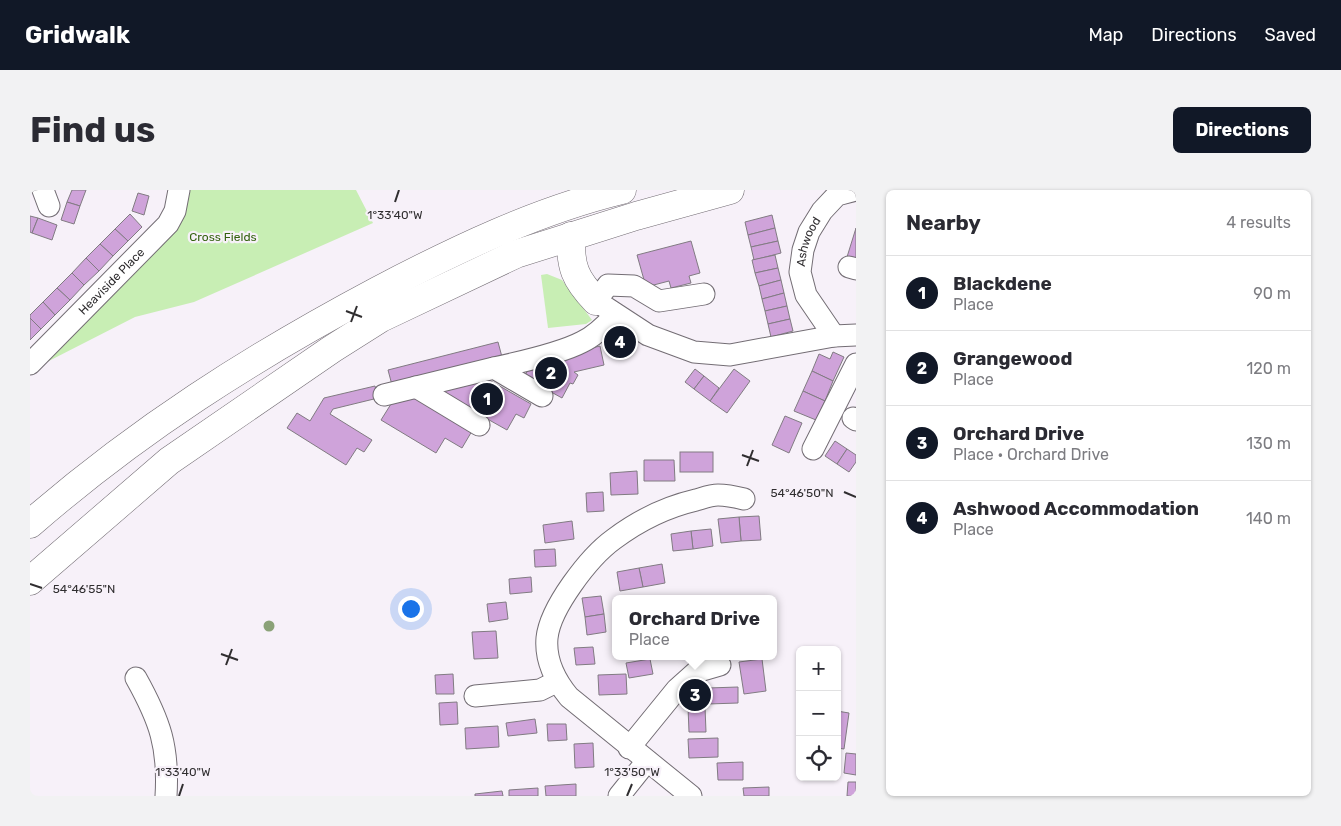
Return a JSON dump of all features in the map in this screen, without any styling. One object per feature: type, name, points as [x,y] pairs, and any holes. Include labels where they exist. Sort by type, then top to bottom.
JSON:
[{"type":"highway","points":[[30,581],[169,461],[332,349],[381,318],[516,254],[730,190]]},
{"type":"highway","points":[[30,524],[68,491],[148,429],[250,361],[430,264],[502,231],[609,191]]},
{"type":"highway","points":[[572,236],[571,258],[574,272],[582,287],[606,308]]},
{"type":"street","name":"Heaviside Place","points":[[30,364],[59,332],[162,231],[175,211],[179,190]]},
{"type":"street","name":"Ashwood","points":[[834,336],[806,295],[800,272],[803,250],[809,232],[822,211],[837,195],[856,190]]},
{"type":"street","points":[[384,395],[515,364],[581,343],[602,329],[608,285],[634,286],[659,301],[704,294]]},
{"type":"street","points":[[606,308],[648,335],[694,352],[730,355],[834,336],[856,335]]},
{"type":"street","points":[[813,449],[856,364]]},
{"type":"street","points":[[494,368],[542,396]]},
{"type":"street","points":[[416,387],[479,425]]},
{"type":"street","points":[[691,796],[629,748],[569,697],[556,682],[549,662],[547,639],[553,614],[566,592],[612,540],[648,517],[684,503],[717,495],[744,499]]},
{"type":"street","points":[[629,748],[677,689],[696,672],[720,665]]},
{"type":"street","points":[[136,678],[155,711],[163,737],[167,771],[166,796]]},
{"type":"street","points":[[475,696],[540,690],[556,682]]},
{"type":"street","points":[[619,796],[646,761]]},
{"type":"green space","name":"Cross Fields","points":[[186,190],[356,190],[373,223],[194,302],[135,317],[39,366]]},
{"type":"green space","points":[[547,274],[562,280],[592,320],[586,324],[548,328],[541,275]]},
{"type":"building","points":[[72,190],[86,190],[80,206],[67,202]]},
{"type":"building","points":[[138,193],[149,196],[144,215],[132,211]]},
{"type":"building","points":[[67,202],[80,206],[74,224],[61,220]]},
{"type":"building","points":[[130,214],[142,227],[128,241],[115,229]]},
{"type":"building","points":[[772,215],[775,228],[748,235],[745,222]]},
{"type":"building","points":[[30,216],[38,218],[32,233],[30,232]]},
{"type":"building","points":[[38,218],[57,225],[52,240],[32,233]]},
{"type":"building","points":[[775,228],[778,241],[751,247],[748,235]]},
{"type":"building","points":[[856,228],[856,260],[847,257]]},
{"type":"building","points":[[115,229],[128,241],[113,256],[100,244]]},
{"type":"building","points":[[691,241],[700,273],[689,276],[691,283],[671,288],[669,281],[646,287],[637,255]]},
{"type":"building","points":[[778,241],[781,253],[754,260],[751,247]]},
{"type":"building","points":[[100,244],[113,256],[99,271],[86,258]]},
{"type":"building","points":[[775,255],[778,268],[755,273],[752,260]]},
{"type":"building","points":[[86,258],[99,271],[84,285],[72,273]]},
{"type":"building","points":[[778,268],[781,280],[759,286],[755,273]]},
{"type":"building","points":[[72,273],[84,285],[70,300],[57,288]]},
{"type":"building","points":[[781,280],[784,293],[762,299],[759,286]]},
{"type":"building","points":[[57,288],[70,300],[55,315],[43,302]]},
{"type":"building","points":[[784,293],[787,306],[765,311],[762,299]]},
{"type":"building","points":[[43,302],[55,315],[41,329],[30,318],[30,315]]},
{"type":"building","points":[[787,306],[790,319],[768,324],[765,311]]},
{"type":"building","points":[[30,318],[41,329],[30,340]]},
{"type":"building","points":[[790,319],[793,331],[771,337],[768,324]]},
{"type":"building","points":[[498,342],[502,357],[392,385],[388,370]]},
{"type":"building","points":[[600,346],[604,365],[574,372],[578,375],[573,384],[570,383],[562,398],[524,377],[532,363]]},
{"type":"building","points":[[833,352],[844,357],[833,381],[812,371],[819,354],[830,359]]},
{"type":"building","points":[[695,369],[704,376],[694,389],[685,382]]},
{"type":"building","points":[[734,369],[750,381],[727,413],[710,401]]},
{"type":"building","points":[[812,371],[833,381],[825,401],[803,391]]},
{"type":"building","points":[[482,376],[531,404],[524,418],[516,414],[507,430],[443,394],[449,382]]},
{"type":"building","points":[[704,376],[719,388],[710,401],[694,389]]},
{"type":"building","points":[[375,386],[378,398],[333,409],[330,414],[372,440],[364,452],[357,448],[346,465],[287,428],[297,413],[310,421],[324,398]]},
{"type":"building","points":[[803,391],[825,401],[816,420],[794,411]]},
{"type":"building","points":[[407,393],[472,431],[462,448],[445,438],[436,453],[381,420],[396,396]]},
{"type":"building","points":[[785,416],[802,423],[789,453],[772,445]]},
{"type":"building","points":[[835,441],[847,449],[837,464],[825,456]]},
{"type":"building","points":[[847,449],[856,455],[856,462],[849,472],[837,464]]},
{"type":"building","points":[[680,452],[713,452],[713,472],[680,472]]},
{"type":"building","points":[[644,460],[674,460],[675,481],[644,481]]},
{"type":"building","points":[[637,471],[638,494],[611,495],[610,473]]},
{"type":"building","points":[[603,492],[604,511],[587,512],[586,493]]},
{"type":"building","points":[[759,516],[761,540],[741,541],[739,517]]},
{"type":"building","points":[[739,517],[741,541],[721,543],[718,519]]},
{"type":"building","points":[[572,521],[574,539],[545,543],[543,525]]},
{"type":"building","points":[[711,529],[713,546],[693,549],[691,531]]},
{"type":"building","points":[[691,531],[693,549],[673,551],[671,534]]},
{"type":"building","points":[[555,549],[556,566],[535,567],[534,550]]},
{"type":"building","points":[[662,564],[665,583],[643,587],[639,568]]},
{"type":"building","points":[[639,568],[643,587],[620,591],[617,572]]},
{"type":"building","points":[[531,577],[532,592],[510,594],[509,579]]},
{"type":"building","points":[[601,596],[604,614],[585,617],[582,598]]},
{"type":"building","points":[[506,602],[508,619],[489,622],[487,604]]},
{"type":"building","points":[[604,614],[606,632],[587,635],[585,617]]},
{"type":"building","points":[[496,631],[498,658],[474,659],[472,632]]},
{"type":"building","points":[[593,647],[595,664],[576,665],[574,648]]},
{"type":"building","points":[[650,660],[653,674],[629,678],[626,663]]},
{"type":"building","points":[[762,660],[766,691],[744,694],[739,662]]},
{"type":"building","points":[[453,674],[454,694],[436,694],[435,675]]},
{"type":"building","points":[[626,674],[627,694],[599,695],[598,675]]},
{"type":"building","points":[[738,687],[738,703],[708,704],[708,688]]},
{"type":"building","points":[[457,702],[458,724],[440,725],[439,703]]},
{"type":"building","points":[[688,707],[705,707],[706,732],[689,732]]},
{"type":"building","points":[[841,712],[849,713],[844,749],[841,749]]},
{"type":"building","points":[[535,719],[537,733],[508,736],[506,723]]},
{"type":"building","points":[[547,724],[566,724],[567,740],[548,741]]},
{"type":"building","points":[[498,726],[499,747],[466,749],[465,728]]},
{"type":"building","points":[[718,738],[718,757],[689,758],[688,739]]},
{"type":"building","points":[[593,743],[594,767],[575,768],[574,744]]},
{"type":"building","points":[[846,753],[856,754],[856,775],[844,773]]},
{"type":"building","points":[[743,762],[743,780],[718,780],[717,763]]},
{"type":"building","points":[[848,782],[856,782],[856,796],[847,796]]},
{"type":"building","points":[[576,784],[576,796],[546,796],[545,786]]},
{"type":"building","points":[[769,787],[769,796],[744,796],[743,788]]},
{"type":"building","points":[[538,788],[538,796],[509,796],[509,790]]},
{"type":"building","points":[[502,791],[503,796],[475,796],[475,794]]},
{"type":"place","name":"Ashwood Accommodation","points":[[620,342]]},
{"type":"place","name":"Grangewood","points":[[551,373]]},
{"type":"place","name":"Blackdene","points":[[487,399]]},
{"type":"place","name":"Orchard Drive","points":[[695,695]]}]
